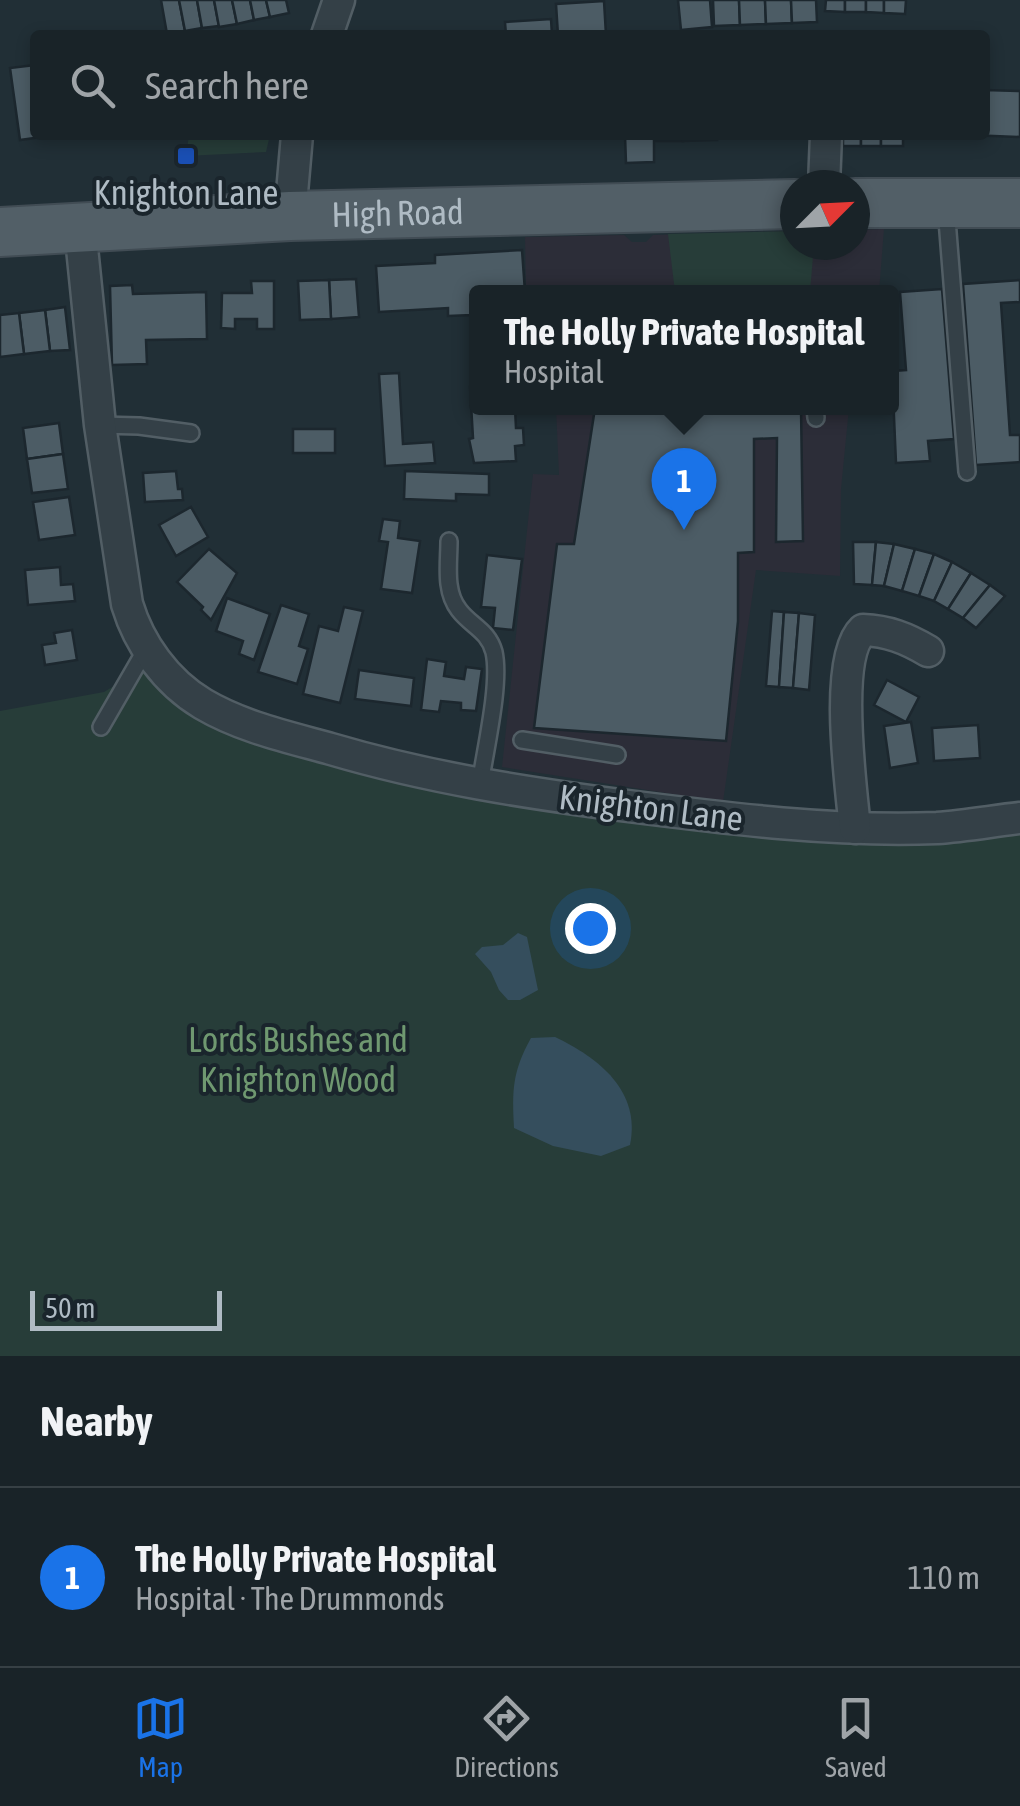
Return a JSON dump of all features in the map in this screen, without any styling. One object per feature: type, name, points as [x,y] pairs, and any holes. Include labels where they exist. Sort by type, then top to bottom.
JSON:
[{"type":"main road","points":[[870,203],[1020,202]]},
{"type":"main road","name":"High Road","points":[[0,232],[290,216],[780,204]]},
{"type":"street","points":[[329,30],[338,0]]},
{"type":"street","points":[[290,216],[297,140]]},
{"type":"street","points":[[825,170],[826,140]]},
{"type":"street","name":"Knighton Lane","points":[[80,228],[100,425],[126,604],[146,649],[165,672],[200,702],[240,723],[382,764],[480,785],[673,812],[856,828],[940,828],[1020,818]]},
{"type":"street","points":[[856,828],[845,706],[854,639],[863,630],[883,630],[928,651]]},
{"type":"lane","points":[[946,202],[967,472]]},
{"type":"lane","points":[[100,425],[190,433]]},
{"type":"lane","points":[[449,541],[448,584],[459,610],[483,630],[493,648],[496,669],[480,785]]},
{"type":"lane","points":[[101,727],[146,649]]},
{"type":"lane","points":[[522,740],[617,755]]},
{"type":"shaded area","points":[[870,229],[884,229],[880,285],[526,285],[525,237],[624,235],[632,242],[646,242],[653,235],[780,231],[780,260],[870,260]]},
{"type":"shaded area","points":[[556,415],[848,415],[841,489],[840,576],[756,570],[723,802],[502,767],[533,474],[559,475]]},
{"type":"green space","points":[[188,140],[269,140],[266,152],[186,156]]},
{"type":"green space","points":[[780,231],[780,260],[813,260],[811,285],[674,285],[668,234]]},
{"type":"green space","name":"Lords Bushes and Knighton Wood","points":[[147,666],[182,702],[221,731],[316,760],[505,806],[818,839],[1020,824],[1020,1356],[0,1356],[0,711],[104,692]]},
{"type":"water","points":[[518,933],[527,937],[538,990],[520,1000],[508,1000],[475,954],[482,947],[503,945]]},
{"type":"water","points":[[555,1037],[601,1066],[623,1093],[632,1126],[630,1145],[601,1156],[553,1146],[514,1128],[513,1103],[520,1061],[531,1038]]},
{"type":"building","points":[[161,0],[179,0],[185,30],[166,30]]},
{"type":"building","points":[[179,0],[197,0],[202,28],[185,30]]},
{"type":"building","points":[[197,0],[214,0],[219,26],[202,28]]},
{"type":"building","points":[[214,0],[232,0],[237,24],[219,27]]},
{"type":"building","points":[[232,0],[250,0],[254,20],[237,24]]},
{"type":"building","points":[[250,0],[266,0],[270,17],[254,20]]},
{"type":"building","points":[[266,0],[286,0],[289,13],[270,17]]},
{"type":"building","points":[[678,0],[710,0],[712,27],[681,30]]},
{"type":"building","points":[[713,0],[739,0],[740,25],[714,26]]},
{"type":"building","points":[[739,0],[765,0],[766,24],[740,25]]},
{"type":"building","points":[[765,0],[791,0],[792,23],[766,24]]},
{"type":"building","points":[[791,0],[816,0],[817,22],[792,23]]},
{"type":"building","points":[[826,0],[845,0],[845,12],[825,11]]},
{"type":"building","points":[[845,0],[866,0],[866,12],[845,12]]},
{"type":"building","points":[[866,0],[884,0],[884,13],[866,12]]},
{"type":"building","points":[[884,0],[906,0],[905,14],[884,13]]},
{"type":"building","points":[[604,1],[606,30],[558,30],[556,4]]},
{"type":"building","points":[[551,19],[552,30],[506,30],[505,22]]},
{"type":"building","points":[[30,66],[30,139],[20,140],[10,68]]},
{"type":"building","points":[[990,90],[1020,91],[1020,137],[990,136]]},
{"type":"building","points":[[625,140],[683,140],[654,141],[654,162],[626,163]]},
{"type":"building","points":[[843,140],[861,140],[861,146],[843,146]]},
{"type":"building","points":[[861,140],[881,140],[881,146],[861,146]]},
{"type":"building","points":[[881,140],[903,140],[903,146],[881,146]]},
{"type":"building","points":[[522,250],[524,285],[469,285],[469,315],[448,316],[448,308],[379,312],[376,266],[435,263],[435,255]]},
{"type":"building","points":[[356,279],[359,317],[331,319],[329,280]]},
{"type":"building","points":[[329,280],[331,319],[300,320],[298,281]]},
{"type":"building","points":[[1020,280],[1020,302],[1001,303],[1010,435],[1020,435],[1020,462],[976,465],[963,284]]},
{"type":"building","points":[[251,281],[274,281],[274,329],[257,329],[257,319],[235,319],[235,329],[221,328],[222,293],[252,293]]},
{"type":"building","points":[[132,285],[133,294],[206,292],[207,339],[146,340],[147,364],[112,365],[110,286]]},
{"type":"building","points":[[942,289],[954,439],[928,441],[930,461],[896,463],[894,415],[899,415],[899,370],[906,370],[900,292]]},
{"type":"building","points":[[65,307],[70,350],[50,351],[45,310]]},
{"type":"building","points":[[45,310],[50,351],[24,354],[19,313]]},
{"type":"building","points":[[19,313],[24,354],[0,357],[0,315]]},
{"type":"building","points":[[399,373],[403,444],[433,442],[435,463],[385,466],[379,374]]},
{"type":"building","points":[[472,415],[515,415],[516,428],[523,428],[524,445],[515,446],[516,461],[474,463],[469,439],[473,438]]},
{"type":"building","points":[[594,415],[801,415],[803,541],[776,542],[777,438],[754,439],[754,552],[738,553],[738,621],[726,741],[534,728],[557,544],[574,544]]},
{"type":"building","points":[[59,423],[63,454],[27,459],[23,428]]},
{"type":"building","points":[[293,429],[335,429],[335,453],[293,453]]},
{"type":"building","points":[[63,454],[68,489],[32,493],[27,459]]},
{"type":"building","points":[[176,471],[183,500],[145,502],[143,473]]},
{"type":"building","points":[[405,471],[489,474],[489,495],[456,494],[456,501],[404,499]]},
{"type":"building","points":[[69,497],[75,535],[39,540],[33,502]]},
{"type":"building","points":[[191,507],[208,537],[176,556],[159,525]]},
{"type":"building","points":[[383,519],[400,521],[398,538],[420,541],[412,593],[381,589],[388,542],[379,541]]},
{"type":"building","points":[[853,542],[876,542],[872,585],[854,584]]},
{"type":"building","points":[[876,542],[894,544],[884,586],[872,585]]},
{"type":"building","points":[[894,544],[915,549],[902,591],[884,586]]},
{"type":"building","points":[[209,549],[237,573],[211,620],[177,582]]},
{"type":"building","points":[[915,549],[934,554],[919,596],[902,591]]},
{"type":"building","points":[[934,554],[952,562],[934,601],[919,596]]},
{"type":"building","points":[[487,555],[522,559],[513,630],[493,628],[495,608],[481,607]]},
{"type":"building","points":[[952,562],[971,573],[948,609],[934,601]]},
{"type":"building","points":[[60,567],[61,585],[73,584],[75,601],[28,605],[25,570]]},
{"type":"building","points":[[971,573],[990,585],[963,618],[948,609]]},
{"type":"building","points":[[990,585],[1005,596],[976,628],[963,618]]},
{"type":"building","points":[[227,598],[270,614],[254,660],[239,654],[243,641],[216,631]]},
{"type":"building","points":[[281,605],[309,614],[299,646],[308,649],[297,684],[258,672]]},
{"type":"building","points":[[344,607],[363,611],[340,703],[303,694],[319,626],[338,631]]},
{"type":"building","points":[[772,611],[784,612],[779,687],[766,686]]},
{"type":"building","points":[[784,612],[799,613],[793,688],[779,687]]},
{"type":"building","points":[[799,613],[815,615],[809,690],[793,688]]},
{"type":"building","points":[[72,630],[77,660],[45,665],[42,645],[56,643],[54,633]]},
{"type":"building","points":[[427,659],[446,662],[444,676],[464,679],[466,667],[482,669],[476,711],[461,710],[461,703],[441,701],[439,712],[421,710]]},
{"type":"building","points":[[359,670],[414,678],[411,706],[355,699]]},
{"type":"building","points":[[887,680],[919,697],[906,722],[874,705]]},
{"type":"building","points":[[911,722],[918,763],[890,768],[884,726]]},
{"type":"building","points":[[978,725],[980,758],[934,761],[932,728]]},
{"type":"place","name":"Knighton Lane","points":[[186,156]]},
{"type":"place","name":"The Holly Private Hospital","points":[[684,530]]}]
